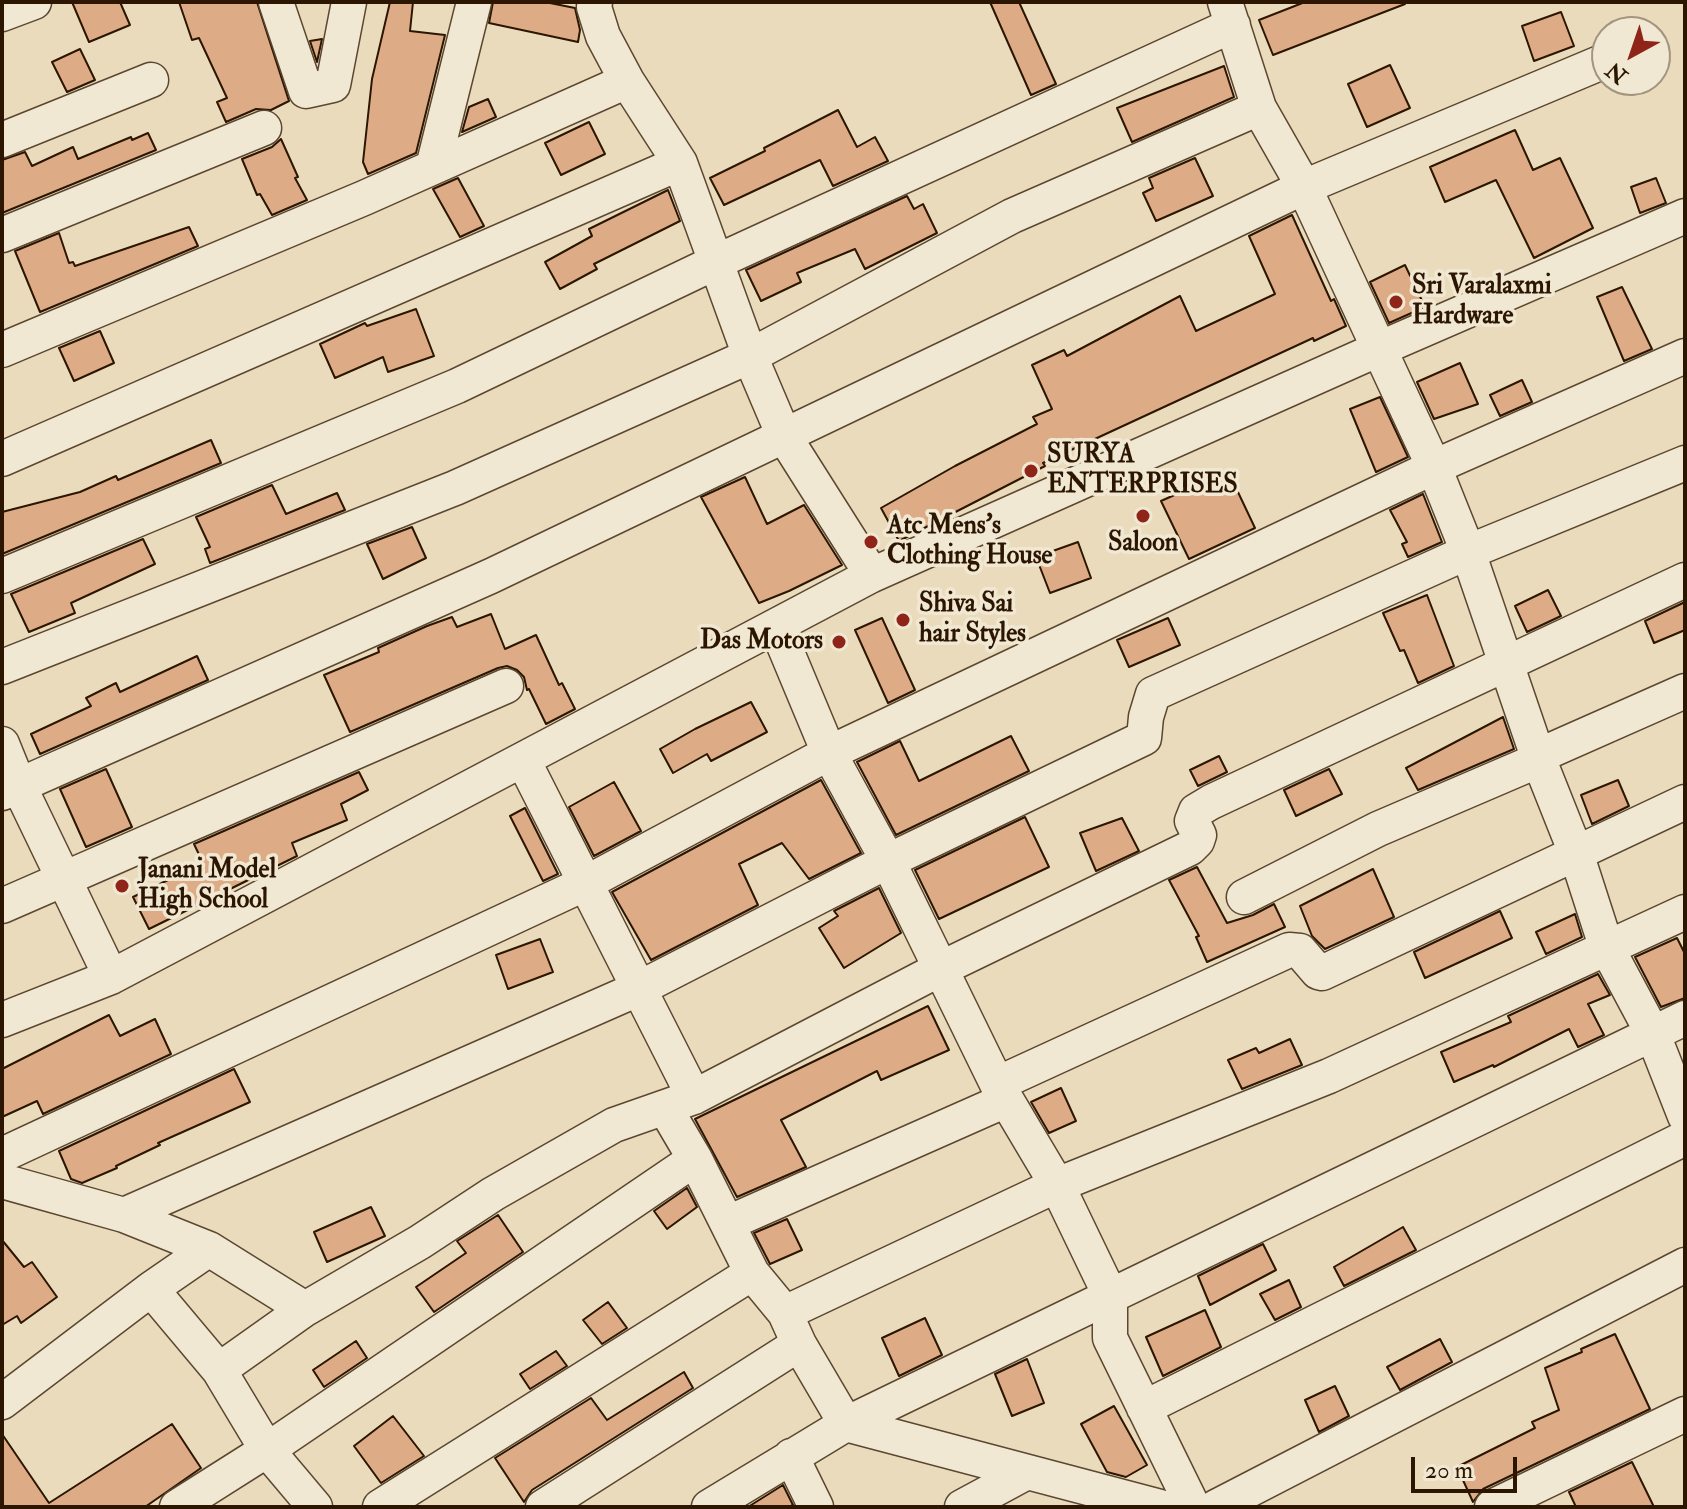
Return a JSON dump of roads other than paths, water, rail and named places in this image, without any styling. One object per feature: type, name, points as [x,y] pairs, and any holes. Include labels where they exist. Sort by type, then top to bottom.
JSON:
[{"type":"street","points":[[2,14],[34,2]]},
{"type":"street","points":[[276,2],[306,91],[333,85],[349,2]]},
{"type":"street","points":[[433,167],[474,2]]},
{"type":"street","points":[[595,2],[603,36],[627,81],[680,163],[750,356],[784,436],[872,575]]},
{"type":"street","points":[[2,576],[457,386],[1229,14],[1259,108],[1304,187],[1434,467],[1468,552],[1538,758],[1576,853],[1606,946],[1652,1032],[1685,1115]]},
{"type":"street","points":[[10,789],[491,576],[1304,187],[1591,67]]},
{"type":"street","points":[[2,140],[151,80]]},
{"type":"street","points":[[2,350],[627,81]]},
{"type":"street","points":[[2,667],[455,488],[750,356],[1012,216],[1259,108]]},
{"type":"street","points":[[2,235],[264,128]]},
{"type":"street","points":[[2,459],[680,163]]},
{"type":"street","points":[[2,1020],[111,977],[872,575],[1685,216]]},
{"type":"street","points":[[2,1155],[584,884],[829,753],[1434,467],[1685,356]]},
{"type":"street","points":[[124,1215],[640,988],[888,861],[1144,738],[1153,694],[1468,552],[1685,463]]},
{"type":"street","points":[[219,1370],[305,1309],[420,1242],[493,1194],[614,1125],[680,1102],[940,969],[1190,848],[1199,835],[1192,821],[1196,811],[1211,802],[1685,580]]},
{"type":"street","points":[[776,626],[829,753],[888,861],[1002,1092],[1057,1185],[1110,1295],[1110,1338],[1193,1507]]},
{"type":"street","points":[[2,906],[506,686]]},
{"type":"street","points":[[1244,897],[1378,829],[1685,691]]},
{"type":"street","points":[[2,744],[10,789],[65,878],[111,977]]},
{"type":"street","points":[[523,760],[640,988],[680,1102],[695,1159],[752,1273],[785,1313],[799,1344],[846,1424],[1160,1507]]},
{"type":"street","points":[[728,1223],[1289,950],[1300,951],[1322,973],[1685,802]]},
{"type":"street","points":[[785,1313],[1057,1185],[1329,1076],[1685,912]]},
{"type":"street","points":[[709,1507],[846,1424],[1685,1018]]},
{"type":"street","points":[[1144,1408],[1685,1138]]},
{"type":"street","points":[[177,1507],[267,1450],[695,1159]]},
{"type":"street","points":[[2,1181],[124,1215],[209,1249],[305,1309]]},
{"type":"street","points":[[2,1402],[209,1249]]},
{"type":"street","points":[[1216,1507],[1685,1265]]},
{"type":"street","points":[[380,1507],[752,1273]]},
{"type":"street","points":[[151,1289],[219,1370],[267,1450],[315,1507]]},
{"type":"street","points":[[543,1507],[799,1344]]},
{"type":"street","points":[[1492,1507],[1685,1414]]},
{"type":"street","points":[[791,1456],[816,1507]]},
{"type":"street","points":[[962,1507],[1027,1472]]},
{"type":"place","name":"Sri Varalaxmi Hardware","points":[[1396,302]]},
{"type":"place","name":"SURYA ENTERPRISES","points":[[1031,471]]},
{"type":"place","name":"Saloon","points":[[1143,516]]},
{"type":"place","name":"Atc Mens's Clothing House","points":[[871,542]]},
{"type":"place","name":"Shiva Sai hair Styles","points":[[903,620]]},
{"type":"place","name":"Das Motors","points":[[839,642]]},
{"type":"place","name":"Janani Model High School","points":[[122,886]]}]
